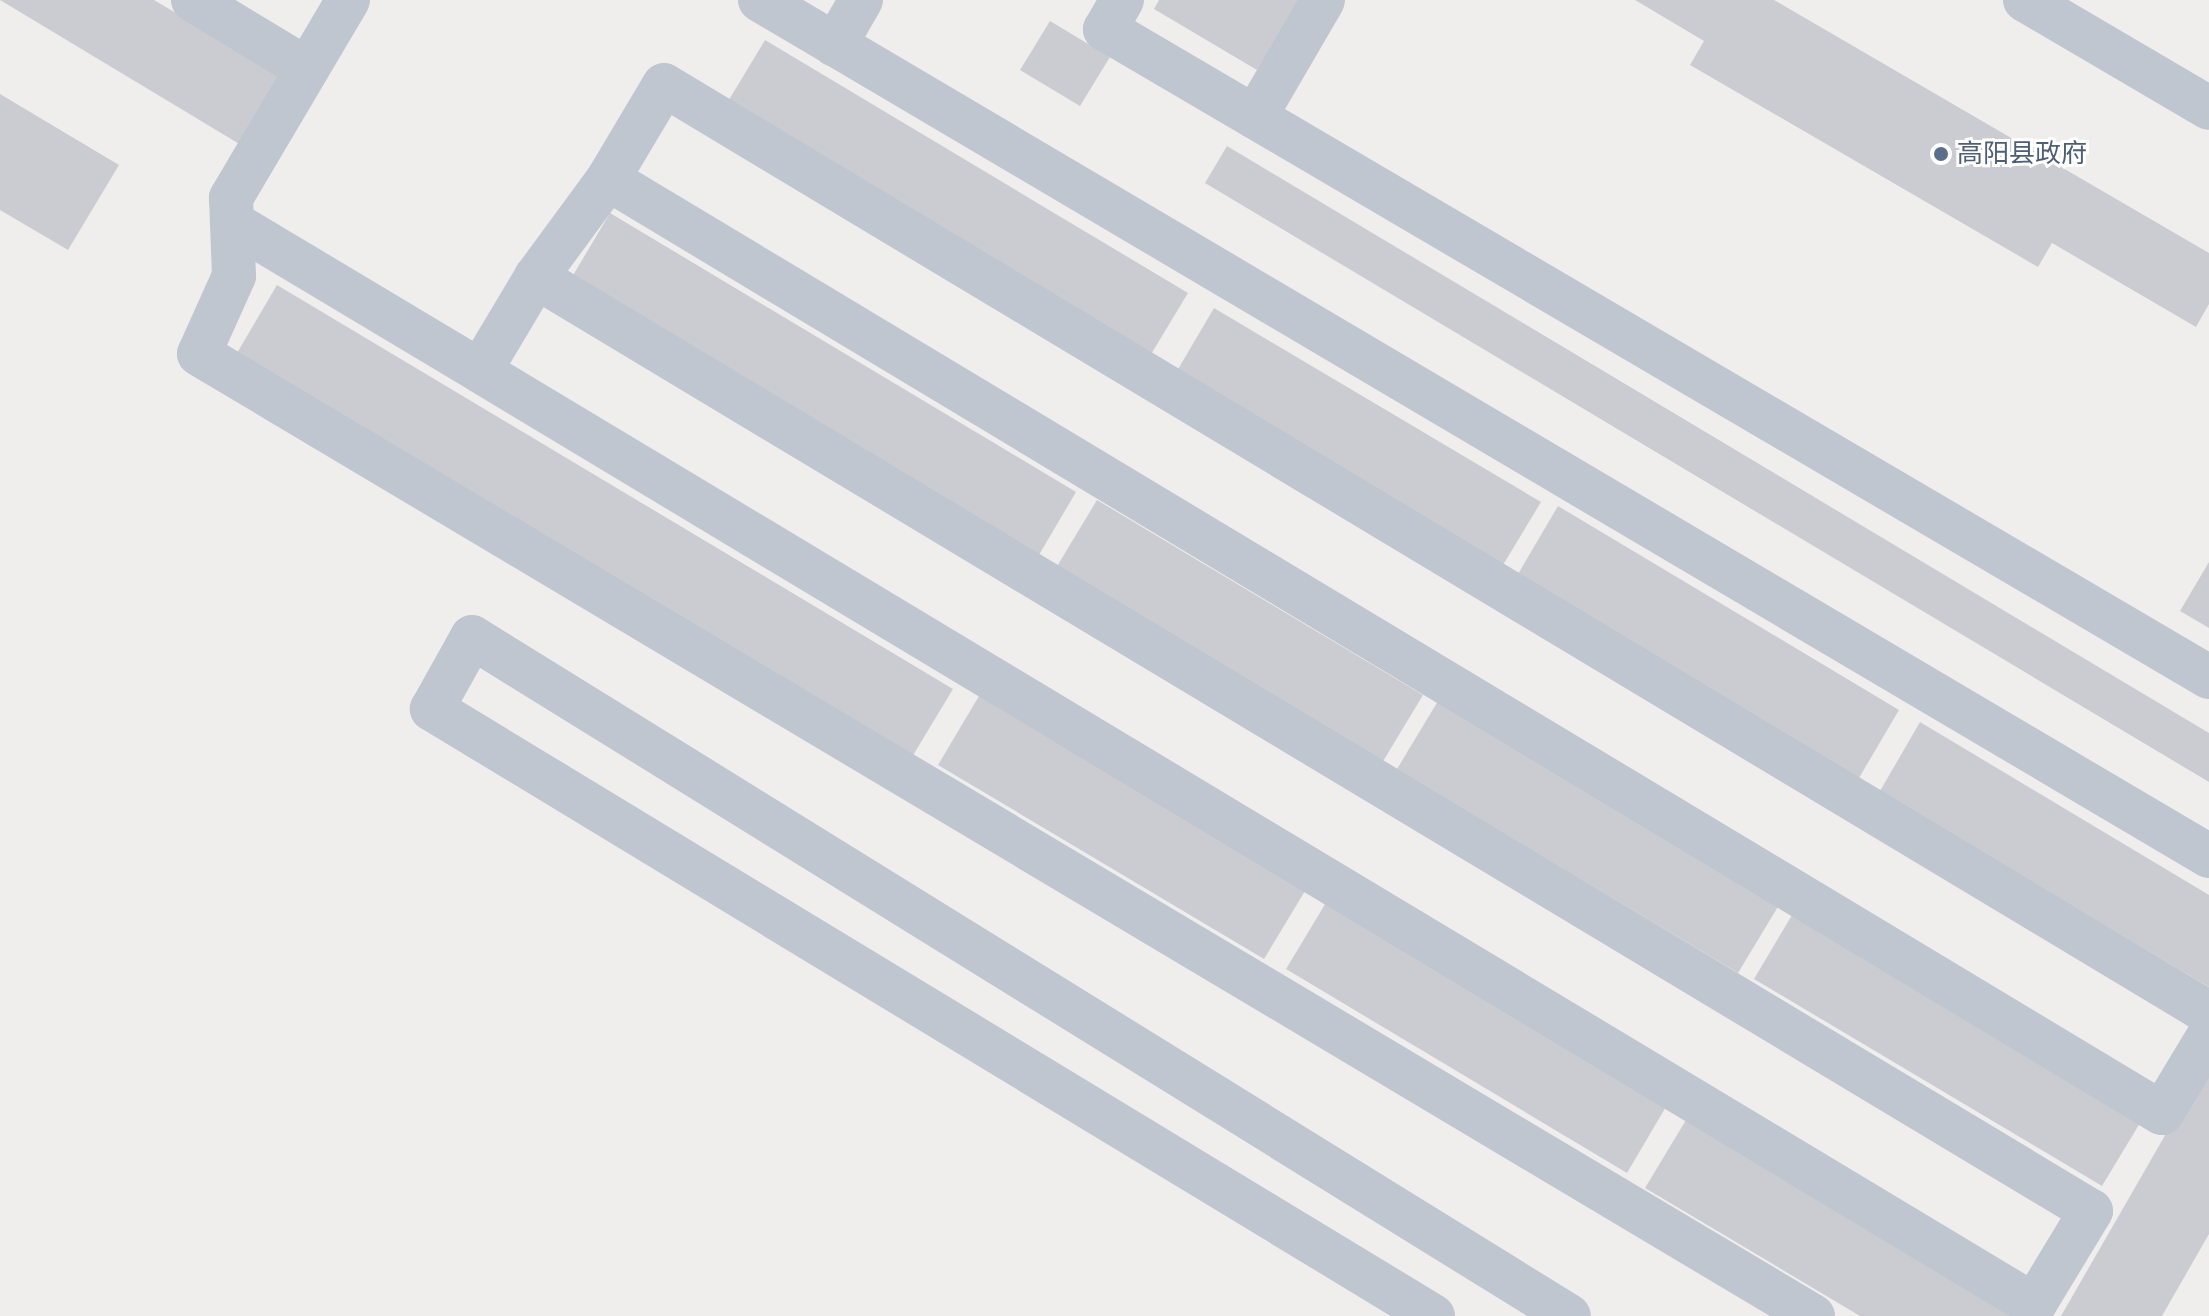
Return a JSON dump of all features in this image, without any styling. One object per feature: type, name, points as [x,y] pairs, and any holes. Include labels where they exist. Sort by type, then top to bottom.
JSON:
[{"type":"street","points":[[193,0],[307,69]]},
{"type":"street","points":[[348,0],[231,198],[234,276],[199,354],[1813,1316]]},
{"type":"street","points":[[760,0],[2209,856]]},
{"type":"street","points":[[835,45],[861,0]]},
{"type":"street","points":[[1122,0],[1105,29],[2209,677]]},
{"type":"street","points":[[1255,117],[1323,0]]},
{"type":"street","points":[[2025,0],[2209,108]]},
{"type":"street","points":[[480,371],[536,277],[608,179],[664,85],[2209,1013]]},
{"type":"street","points":[[608,179],[2162,1113],[2209,1035]]},
{"type":"street","points":[[233,223],[2034,1305],[2091,1211],[536,277]]},
{"type":"street","points":[[1433,1316],[432,709],[472,637],[1569,1316]]},
{"type":"building","points":[[0,0],[154,0],[282,76],[241,145]]},
{"type":"building","points":[[1159,0],[1300,0],[1257,70],[1154,9]]},
{"type":"building","name":"高阳县政府","points":[[1635,0],[1774,0],[2209,253],[2209,304],[2196,327],[2052,243],[2038,267],[1690,65],[1704,41]]},
{"type":"building","points":[[1050,21],[1110,57],[1080,106],[1020,70]]},
{"type":"building","points":[[765,40],[1188,293],[1147,361],[724,108]]},
{"type":"building","points":[[0,94],[119,165],[68,250],[0,210]]},
{"type":"building","points":[[1227,146],[2209,733],[2209,782],[1205,183]]},
{"type":"building","points":[[610,213],[1076,492],[1036,560],[569,282]]},
{"type":"building","points":[[277,285],[953,689],[912,757],[237,353]]},
{"type":"building","points":[[1214,308],[1541,502],[1500,570],[1174,376]]},
{"type":"building","points":[[1097,500],[1423,695],[1382,763],[1056,568]]},
{"type":"building","points":[[1558,506],[1899,710],[1859,778],[1518,574]]},
{"type":"building","points":[[2209,562],[2209,628],[2180,611]]},
{"type":"building","points":[[979,696],[1305,891],[1264,959],[938,765]]},
{"type":"building","points":[[1438,701],[1779,905],[1738,973],[1397,769]]},
{"type":"building","points":[[1920,722],[2209,895],[2209,987],[1880,791]]},
{"type":"building","points":[[1327,901],[1667,1105],[1627,1173],[1286,969]]},
{"type":"building","points":[[1795,910],[2143,1118],[2102,1186],[1754,979]]},
{"type":"building","points":[[2209,1059],[2209,1234],[2162,1316],[2061,1316]]},
{"type":"building","points":[[1686,1120],[2016,1316],[1860,1316],[1645,1188]]},
{"type":"place","name":"高阳县政府","points":[[1941,154]]}]
